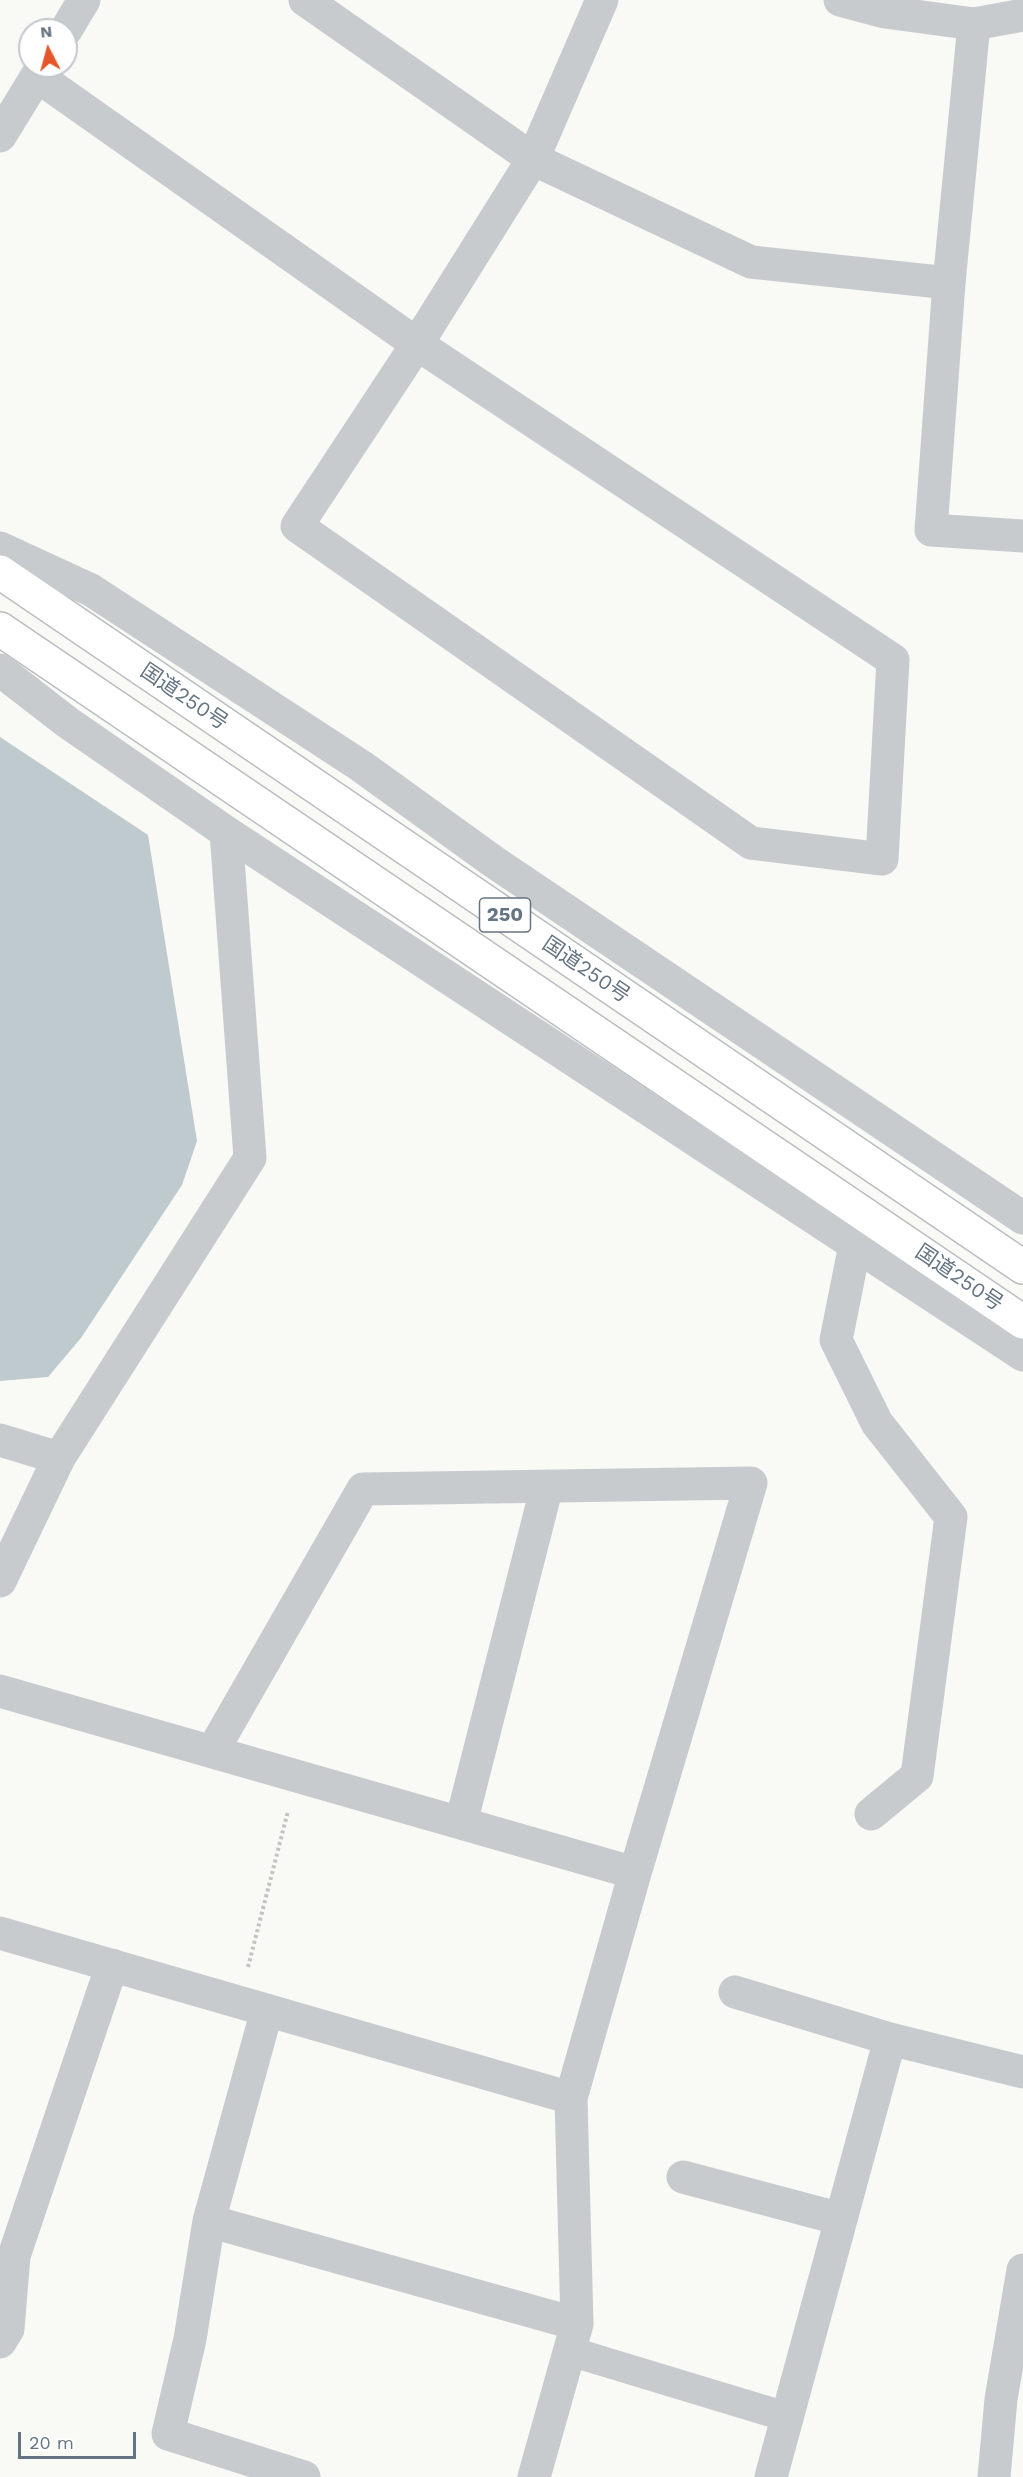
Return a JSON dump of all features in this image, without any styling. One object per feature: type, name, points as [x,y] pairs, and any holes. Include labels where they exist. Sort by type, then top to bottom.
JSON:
[{"type":"highway","name":"国道250号","points":[[0,572],[1016,1262]]},
{"type":"highway","name":"国道250号","points":[[0,629],[1023,1322]]},
{"type":"street","points":[[73,18],[84,0]]},
{"type":"street","points":[[306,0],[533,159],[751,262],[949,283]]},
{"type":"street","points":[[50,78],[417,344],[893,660],[882,858],[751,843],[297,526],[417,344],[533,159],[602,0]]},
{"type":"street","points":[[840,0],[885,12],[974,24],[1023,15]]},
{"type":"street","points":[[974,24],[949,283],[932,530],[1023,536]]},
{"type":"street","points":[[0,136],[36,78]]},
{"type":"street","points":[[0,548],[91,590],[362,765],[494,862],[1023,1218]]},
{"type":"street","points":[[0,670],[67,722],[226,832],[1023,1355]]},
{"type":"street","points":[[0,1581],[59,1458],[250,1158],[226,832]]},
{"type":"street","points":[[855,1245],[836,1340],[877,1423],[951,1517],[916,1776],[871,1814]]},
{"type":"street","points":[[0,1440],[59,1458]]},
{"type":"street","points":[[212,1752],[363,1488],[751,1483],[571,2098],[573,2338],[534,2477]]},
{"type":"street","points":[[461,1823],[547,1486]]},
{"type":"street","points":[[0,1691],[635,1873]]},
{"type":"street","points":[[0,1933],[571,2098]]},
{"type":"street","points":[[0,2342],[8,2329],[14,2256],[112,1965]]},
{"type":"street","points":[[735,1992],[890,2039],[1023,2072]]},
{"type":"street","points":[[253,2006],[209,2221],[190,2339],[168,2434],[304,2477]]},
{"type":"street","points":[[771,2477],[890,2039]]},
{"type":"street","points":[[683,2177],[841,2219]]},
{"type":"street","points":[[209,2221],[573,2338],[787,2417]]},
{"type":"street","points":[[994,2477],[1001,2398],[1023,2270]]},
{"type":"path","points":[[253,2006],[297,1776]]},
{"type":"shaded area","points":[[0,737],[148,835],[197,1141],[182,1185],[81,1338],[48,1377],[0,1381]]}]
